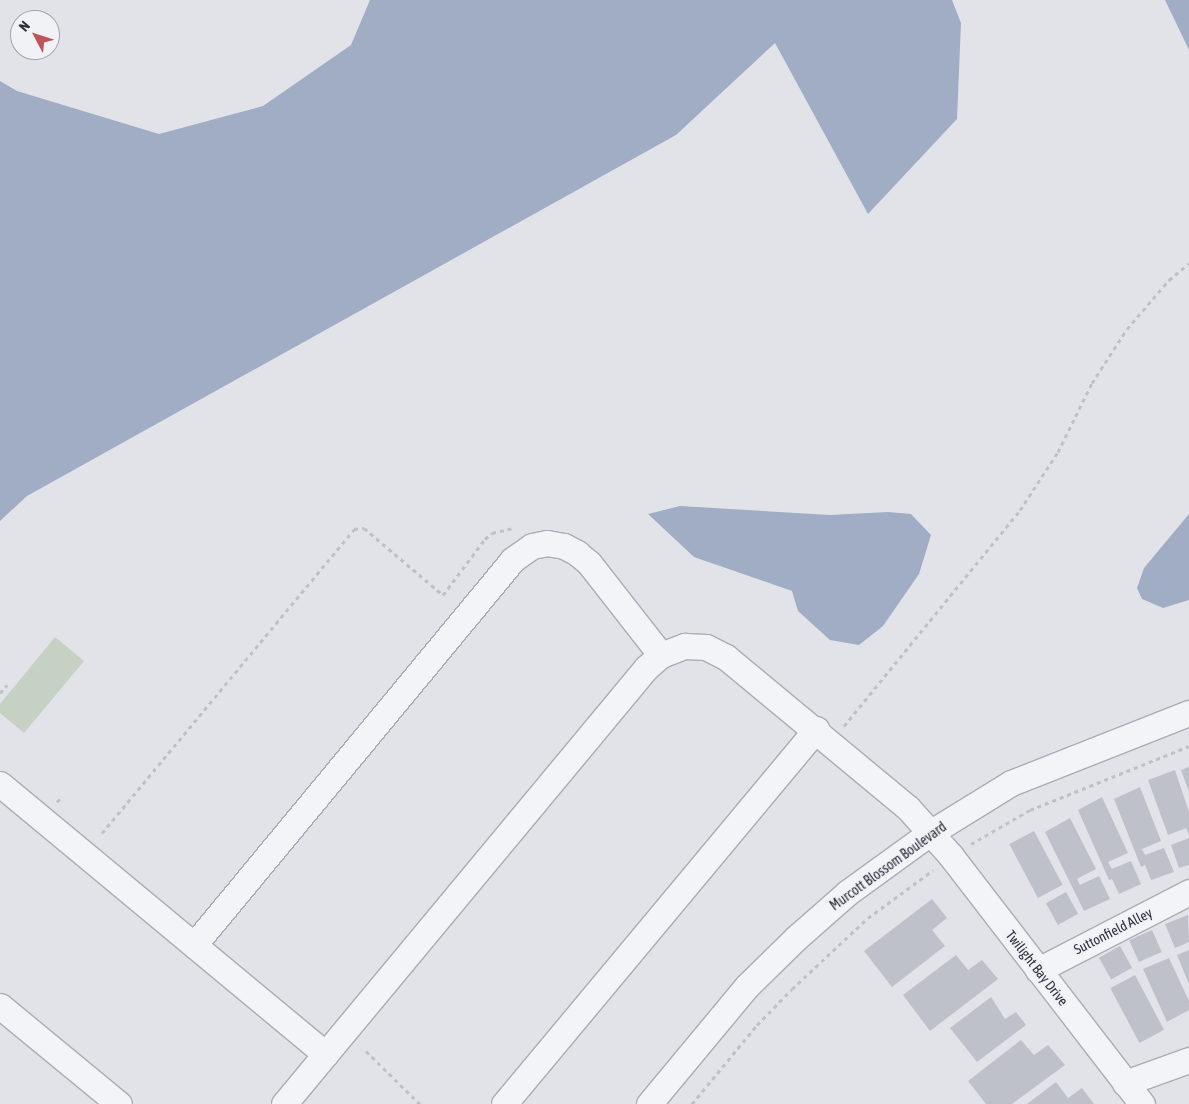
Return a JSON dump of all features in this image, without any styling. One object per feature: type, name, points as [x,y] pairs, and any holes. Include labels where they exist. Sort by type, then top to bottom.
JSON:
[{"type":"street","points":[[194,945],[512,560],[532,546],[547,543],[564,546],[577,553],[589,563],[662,655]]},
{"type":"street","name":"Twilight Bay Drive","points":[[284,1104],[646,668],[662,655],[685,646],[706,647],[726,657],[816,729],[908,808],[951,856],[1142,1104]]},
{"type":"street","name":"Murcott Blossom Boulevard","points":[[649,1104],[747,986],[796,938],[847,893],[930,833],[1011,782],[1189,713]]},
{"type":"street","points":[[504,1104],[816,729]]},
{"type":"street","points":[[0,784],[325,1054]]},
{"type":"street","name":"Suttonfield Alley","points":[[1038,970],[1189,892]]},
{"type":"street","points":[[0,1006],[119,1104]]},
{"type":"street","points":[[1125,1083],[1189,1060]]},
{"type":"path","points":[[840,730],[1020,510],[1058,452],[1092,383],[1122,336],[1146,304],[1189,263]]},
{"type":"path","points":[[102,833],[354,529],[364,528],[443,595],[484,539],[492,533],[520,527]]},
{"type":"path","points":[[0,693],[7,685]]},
{"type":"path","points":[[692,1104],[756,1025],[792,989],[868,918],[951,856],[1030,810],[1189,746]]},
{"type":"path","points":[[366,1051],[420,1104]]},
{"type":"green space","points":[[55,637],[84,661],[24,733],[0,713],[0,704]]},
{"type":"water","points":[[370,0],[952,0],[961,23],[957,119],[868,214],[775,43],[676,135],[27,496],[0,521],[0,81],[17,91],[159,134],[263,106],[351,45]]},
{"type":"water","points":[[1165,0],[1189,0],[1189,50]]},
{"type":"water","points":[[680,506],[830,515],[888,512],[911,514],[931,535],[919,574],[883,626],[859,645],[830,640],[798,611],[792,591],[694,557],[648,514]]},
{"type":"water","points":[[1189,514],[1189,600],[1163,608],[1142,599],[1137,588],[1144,568]]},
{"type":"building","points":[[1189,767],[1189,792],[1181,770]]},
{"type":"building","points":[[1175,770],[1189,812],[1189,835],[1186,828],[1168,835],[1148,780]]},
{"type":"building","points":[[1140,787],[1161,841],[1142,849],[1145,855],[1164,848],[1174,872],[1151,880],[1145,865],[1141,867],[1114,799]]},
{"type":"building","points":[[1102,797],[1128,853],[1108,862],[1112,869],[1131,861],[1141,884],[1119,894],[1112,879],[1109,880],[1078,810]]},
{"type":"building","points":[[1070,818],[1096,869],[1077,879],[1080,885],[1099,876],[1110,899],[1084,911],[1045,832]]},
{"type":"building","points":[[1034,831],[1063,885],[1038,898],[1009,844]]},
{"type":"building","points":[[1189,838],[1189,865],[1179,868],[1171,845]]},
{"type":"building","points":[[1066,892],[1078,914],[1058,925],[1046,903]]},
{"type":"building","points":[[932,899],[947,918],[932,930],[945,946],[892,987],[864,951]]},
{"type":"building","points":[[1188,915],[1189,942],[1175,948],[1165,924]]},
{"type":"building","points":[[1152,930],[1162,952],[1139,962],[1129,940]]},
{"type":"building","points":[[1120,946],[1132,968],[1111,980],[1099,958]]},
{"type":"building","points":[[1189,950],[1189,984],[1177,955]]},
{"type":"building","points":[[956,955],[968,970],[982,960],[998,979],[930,1031],[903,995]]},
{"type":"building","points":[[1169,958],[1189,1001],[1189,1010],[1167,1022],[1143,969]]},
{"type":"building","points":[[1135,975],[1164,1030],[1139,1043],[1110,988]]},
{"type":"building","points":[[991,997],[1005,1019],[1016,1012],[1026,1025],[977,1062],[950,1028]]},
{"type":"building","points":[[1021,1040],[1034,1055],[1048,1045],[1065,1065],[1012,1104],[986,1104],[968,1081]]},
{"type":"building","points":[[1056,1082],[1068,1098],[1082,1088],[1094,1104],[1027,1104]]}]
